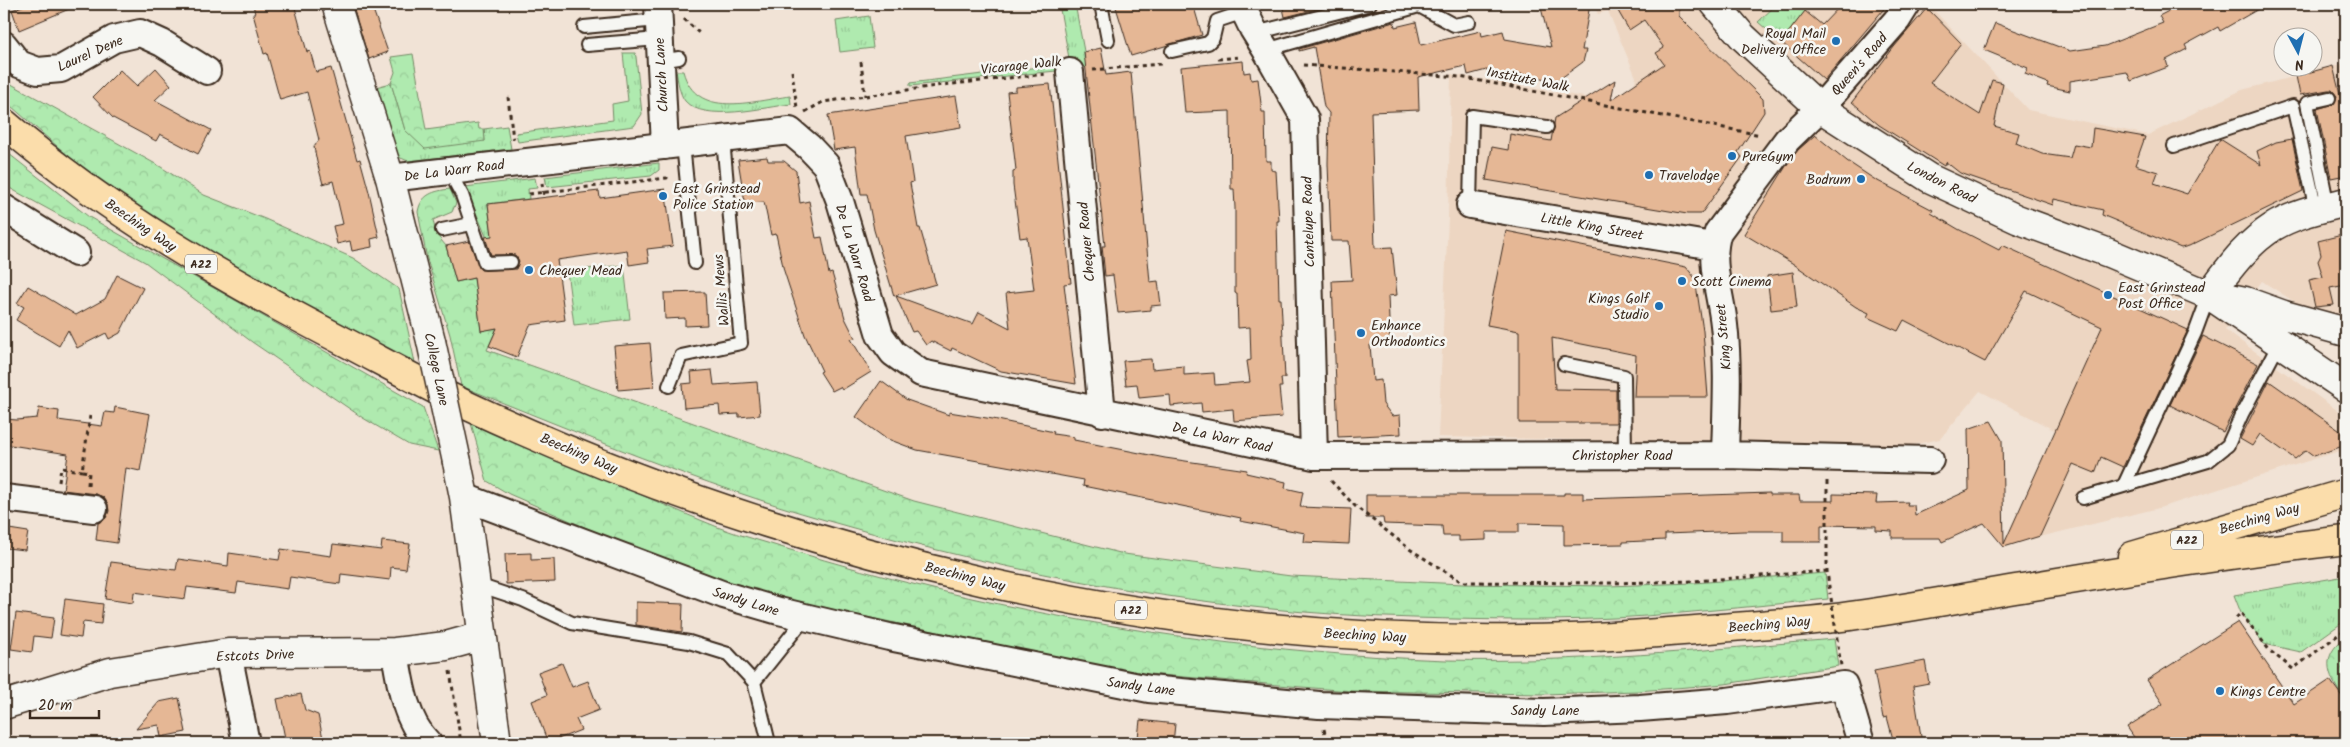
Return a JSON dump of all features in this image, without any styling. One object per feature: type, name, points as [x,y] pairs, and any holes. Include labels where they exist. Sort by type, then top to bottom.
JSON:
[{"type":"highway","name":"Beeching Way","points":[[4,123],[26,142],[149,233],[252,294],[469,406],[617,469],[729,510],[848,547],[1010,588],[1161,616],[1314,632],[1407,638],[1525,639],[1643,634],[1833,618],[2263,550],[2346,540]]},
{"type":"highway","name":"Beeching Way","points":[[2027,587],[2346,493]]},
{"type":"street","name":"College Lane","points":[[336,4],[390,178],[431,341],[464,497],[497,743]]},
{"type":"street","name":"London Road","points":[[1715,4],[1743,37],[1820,108],[1929,178],[2018,219],[2110,253],[2209,295],[2346,388]]},
{"type":"street","name":"Queen's Road","points":[[1820,108],[1902,12]]},
{"type":"street","name":"Cantelupe Road","points":[[1252,24],[1305,119],[1314,456]]},
{"type":"street","name":"Laurel Dene","points":[[4,45],[19,64],[38,71],[61,68],[114,39],[140,33],[206,71]]},
{"type":"street","name":"Church Lane","points":[[663,36],[674,145]]},
{"type":"street","name":"Chequer Road","points":[[1070,72],[1102,412]]},
{"type":"street","points":[[1713,246],[1718,232],[1786,140],[1820,108]]},
{"type":"street","name":"De La Warr Road","points":[[390,178],[790,131],[826,165],[840,201],[880,335],[894,353],[921,373],[1314,456]]},
{"type":"street","name":"Little King Street","points":[[1470,205],[1713,246]]},
{"type":"street","points":[[2209,295],[2251,244],[2274,226],[2330,206]]},
{"type":"street","points":[[4,208],[76,253]]},
{"type":"street","name":"King Street","points":[[1713,246],[1725,334],[1728,384],[1725,455]]},
{"type":"street","name":"London Road","points":[[2209,295],[2244,301],[2284,315],[2346,332]]},
{"type":"street","name":"Christopher Road","points":[[1314,456],[1725,455],[1930,460]]},
{"type":"street","name":"Sandy Lane","points":[[464,497],[724,595],[804,618],[1060,673],[1149,689],[1319,705],[1544,712],[1640,708],[1728,701],[1842,676]]},
{"type":"street","points":[[4,498],[90,508]]},
{"type":"street","name":"Estcots Drive","points":[[4,705],[110,672],[228,653],[395,652],[446,646],[482,636]]},
{"type":"street","points":[[395,652],[402,693],[420,735],[428,743]]},
{"type":"street","points":[[228,653],[246,743]]},
{"type":"street","points":[[1842,676],[1861,743]]},
{"type":"lane","points":[[1103,4],[1102,9],[1108,40]]},
{"type":"lane","points":[[1252,24],[1370,4]]},
{"type":"lane","points":[[1172,51],[1208,43],[1213,38],[1217,21],[1252,24],[1425,4],[1454,25],[1469,22]]},
{"type":"lane","points":[[584,26],[663,36]]},
{"type":"lane","points":[[587,46],[663,36]]},
{"type":"lane","points":[[2330,98],[2307,103],[2330,206]]},
{"type":"lane","points":[[2174,146],[2293,106],[2330,206]]},
{"type":"lane","points":[[1470,205],[1472,116],[1547,127]]},
{"type":"lane","name":"Wallis Mews","points":[[669,386],[681,356],[741,343],[722,139]]},
{"type":"lane","points":[[674,145],[695,263]]},
{"type":"lane","points":[[449,171],[462,195],[485,263],[511,262]]},
{"type":"lane","points":[[442,230],[471,224]]},
{"type":"lane","points":[[2124,485],[2195,332],[2209,295]]},
{"type":"lane","points":[[2083,498],[2208,460],[2228,445],[2280,342]]},
{"type":"lane","points":[[1564,364],[1624,376],[1625,455]]},
{"type":"lane","points":[[475,584],[523,600],[572,623],[689,642],[728,654],[754,682],[769,743]]},
{"type":"lane","points":[[754,682],[804,618]]},
{"type":"path","points":[[1214,60],[1243,57],[1252,24]]},
{"type":"path","points":[[861,62],[865,96]]},
{"type":"path","name":"Vicarage Walk","points":[[792,71],[798,116],[822,102],[943,85],[1166,64]]},
{"type":"path","name":"Institute Walk","points":[[1302,65],[1460,78],[1786,140]]},
{"type":"path","points":[[508,98],[512,130]]},
{"type":"path","points":[[529,194],[544,195],[667,178],[674,145]]},
{"type":"path","points":[[90,416],[82,471],[89,472],[90,508]]},
{"type":"path","points":[[1314,456],[1323,473],[1355,506],[1410,550],[1462,582],[1656,582],[1827,571]]},
{"type":"path","points":[[1828,458],[1827,571],[1842,676]]},
{"type":"path","points":[[2236,618],[2241,613],[2270,651],[2293,669],[2346,629]]},
{"type":"path","points":[[446,646],[461,743]]},
{"type":"shaded area","points":[[1540,4],[1928,4],[2028,110],[2148,135],[2242,90],[2288,78],[2322,78],[2322,69],[2346,63],[2346,316],[2301,306],[2262,281],[2225,330],[2341,413],[2346,419],[2346,449],[2159,508],[2002,546],[2056,431],[1980,391],[1940,439],[1907,446],[1438,437],[1448,219],[1451,74],[1630,105],[1636,77],[1608,11],[1598,14],[1594,6],[1552,15],[1542,12]]},
{"type":"green space","points":[[1059,4],[1075,4],[1087,67],[1071,69]]},
{"type":"green space","points":[[1777,4],[1811,4],[1781,42],[1758,22]]},
{"type":"green space","points":[[869,16],[873,48],[840,52],[836,21]]},
{"type":"green space","points":[[623,53],[635,53],[636,57],[642,114],[634,126],[518,142],[516,133],[613,120],[612,104],[628,101]]},
{"type":"green space","points":[[413,54],[426,130],[478,123],[479,129],[484,129],[485,141],[425,149],[405,130],[391,83],[395,72],[391,57]]},
{"type":"green space","points":[[1055,65],[1056,71],[910,86],[910,83]]},
{"type":"green space","points":[[676,71],[683,71],[690,86],[700,96],[713,102],[727,104],[743,103],[790,96],[791,104],[735,112],[706,111],[694,108],[683,98]]},
{"type":"green space","points":[[4,80],[161,167],[204,195],[265,219],[353,258],[399,289],[417,372],[252,283],[97,181],[4,100]]},
{"type":"green space","points":[[391,83],[405,130],[485,141],[484,129],[507,126],[511,149],[408,161],[396,156],[372,88]]},
{"type":"green space","points":[[4,150],[89,217],[423,407],[438,451],[409,445],[363,418],[252,342],[145,262],[4,185]]},
{"type":"green space","points":[[659,163],[659,170],[651,176],[547,187],[545,177]]},
{"type":"green space","points":[[535,178],[537,188],[528,189],[529,199],[488,204],[495,257],[465,187]]},
{"type":"green space","points":[[450,189],[456,203],[452,212],[433,220],[436,234],[446,246],[456,282],[474,278],[481,330],[497,328],[487,350],[914,501],[1124,554],[1291,576],[1463,584],[1608,586],[1694,583],[1825,573],[1828,599],[1646,616],[1588,619],[1530,620],[1339,615],[1265,608],[1116,588],[970,558],[825,520],[732,491],[596,440],[461,386],[450,335],[427,259],[418,212],[422,201],[429,194]]},
{"type":"green space","points":[[624,265],[630,319],[574,325],[567,271]]},
{"type":"green space","points":[[469,416],[625,488],[728,531],[899,581],[1063,617],[1190,638],[1254,646],[1382,657],[1446,660],[1592,658],[1834,639],[1838,666],[1725,684],[1638,691],[1543,694],[1349,691],[1149,674],[1085,663],[786,600],[664,562],[509,494],[487,481]]},
{"type":"green space","points":[[2346,576],[2346,620],[2301,652],[2264,644],[2241,613],[2234,595]]},
{"type":"green space","points":[[2346,637],[2346,702],[2331,676],[2329,660],[2337,645]]},
{"type":"building","points":[[28,4],[81,4],[19,30],[12,10]]},
{"type":"building","points":[[253,4],[294,4],[307,52],[310,51],[316,72],[331,68],[357,160],[360,159],[369,192],[379,237],[371,239],[372,247],[352,251],[350,241],[337,244],[333,226],[343,224],[333,181],[323,184],[317,162],[314,147],[319,140],[307,92],[280,100],[267,53],[264,54],[253,14],[255,14]]},
{"type":"building","points":[[352,4],[371,4],[388,52],[369,59]]},
{"type":"building","points":[[1115,4],[1193,4],[1202,35],[1131,56]]},
{"type":"building","points":[[1282,4],[1337,4],[1285,17]]},
{"type":"building","points":[[1540,4],[1590,4],[1582,50],[1586,50],[1583,62],[1557,81],[1516,73],[1492,79],[1490,69],[1468,75],[1466,66],[1418,77],[1419,110],[1371,112],[1375,248],[1392,247],[1397,295],[1388,296],[1390,344],[1370,345],[1373,381],[1381,380],[1383,404],[1392,416],[1400,415],[1401,434],[1338,437],[1332,281],[1352,280],[1349,241],[1331,241],[1328,164],[1329,113],[1324,107],[1314,47],[1299,51],[1299,49],[1394,22],[1395,27],[1416,22],[1421,45],[1481,31],[1482,36],[1503,31],[1505,39],[1551,47]]},
{"type":"building","points":[[1614,4],[1679,4],[1679,16],[1763,99],[1764,112],[1738,152],[1742,157],[1701,214],[1687,214],[1486,180],[1492,147],[1508,150],[1510,134],[1551,141],[1555,118],[1615,80],[1611,100],[1664,64],[1656,53],[1664,48],[1644,20],[1629,30]]},
{"type":"building","name":"Royal Mail Delivery Office","points":[[1842,4],[1888,4],[1824,80],[1781,42],[1805,11],[1822,25]]},
{"type":"building","points":[[2182,4],[2267,4],[2220,31],[2218,27],[2185,45],[2187,49],[2166,60],[2168,67],[2131,81],[2127,72],[2070,81],[2070,91],[2047,86],[2048,83],[2025,74],[2028,68],[1984,50],[1995,23],[2070,51],[2105,46],[2163,23],[2159,16]]},
{"type":"building","points":[[1927,8],[1961,43],[1930,83],[1980,115],[1992,80],[2003,83],[1994,126],[2019,133],[2016,143],[2042,154],[2070,158],[2074,144],[2091,147],[2093,128],[2145,137],[2135,165],[2158,172],[2154,183],[2187,194],[2220,139],[2261,165],[2257,151],[2276,142],[2292,139],[2303,191],[2189,246],[2181,248],[2102,215],[2103,210],[2054,199],[2053,205],[1960,173],[1946,162],[1944,166],[1879,125],[1852,102]]},
{"type":"building","points":[[1101,48],[1106,75],[1131,72],[1150,282],[1158,281],[1161,305],[1151,306],[1151,310],[1118,313],[1113,275],[1105,276],[1102,246],[1105,246],[1084,52]]},
{"type":"building","points":[[1243,61],[1244,73],[1250,72],[1251,80],[1258,79],[1262,112],[1265,112],[1266,161],[1271,161],[1271,170],[1276,171],[1279,221],[1277,221],[1279,299],[1281,299],[1285,378],[1281,378],[1282,387],[1279,387],[1282,417],[1234,421],[1233,409],[1202,412],[1201,403],[1171,406],[1170,395],[1139,398],[1137,384],[1126,385],[1123,361],[1151,359],[1152,369],[1184,366],[1184,375],[1214,373],[1215,385],[1250,382],[1247,361],[1251,360],[1250,327],[1238,328],[1237,293],[1235,293],[1235,208],[1234,189],[1231,189],[1230,111],[1185,113],[1181,67]]},
{"type":"building","points":[[2333,66],[2346,119],[2346,175],[2331,178],[2317,109],[2334,104],[2337,96],[2332,90],[2300,95],[2296,78],[2322,78],[2322,69]]},
{"type":"building","points":[[156,68],[171,85],[155,100],[211,130],[198,154],[160,134],[156,141],[113,118],[93,97],[120,70],[137,86]]},
{"type":"building","points":[[1050,84],[1071,283],[1064,284],[1076,384],[1001,371],[952,348],[951,351],[931,341],[926,345],[916,331],[912,332],[896,296],[973,324],[979,312],[1010,328],[1006,293],[1034,290],[1027,237],[1020,238],[1013,185],[1013,171],[1016,170],[1007,92],[1016,91],[1016,87]]},
{"type":"building","points":[[956,96],[961,127],[906,136],[913,182],[910,183],[918,228],[920,228],[936,284],[894,296],[874,230],[867,194],[861,194],[855,147],[834,150],[828,115]]},
{"type":"building","points":[[1815,135],[1847,161],[1874,179],[1933,210],[1931,213],[1958,229],[1999,250],[2002,245],[2188,330],[2123,467],[2101,457],[2095,473],[2073,464],[2040,536],[2004,547],[1984,523],[1942,542],[1940,538],[1892,538],[1892,531],[1876,530],[1876,526],[1821,525],[1821,542],[1783,542],[1783,531],[1744,531],[1665,534],[1665,540],[1623,542],[1623,544],[1564,545],[1564,524],[1519,523],[1519,532],[1486,532],[1486,540],[1459,541],[1459,536],[1443,536],[1442,526],[1384,524],[1383,518],[1366,518],[1366,495],[1564,495],[1564,493],[1583,493],[1583,499],[1770,493],[1770,495],[1799,495],[1800,501],[1833,501],[1833,494],[1877,495],[1876,503],[1908,502],[1907,505],[1914,505],[1915,515],[1969,490],[1968,429],[1991,421],[2002,440],[2004,544],[2102,327],[2026,291],[1985,362],[1904,320],[1898,331],[1867,317],[1869,313],[1856,307],[1792,263],[1744,234],[1788,163],[1798,150]]},
{"type":"building","points":[[767,157],[768,161],[784,161],[796,171],[800,203],[809,201],[816,238],[822,237],[829,274],[832,273],[845,318],[855,338],[851,339],[871,372],[842,390],[840,387],[832,391],[820,372],[822,371],[805,335],[784,271],[776,234],[771,235],[764,202],[745,203],[738,160]]},
{"type":"building","name":"Chequer Mead","points":[[665,189],[673,246],[647,249],[649,262],[629,265],[627,250],[557,260],[565,320],[530,325],[517,357],[489,346],[497,328],[481,331],[474,278],[456,282],[446,246],[469,241],[481,270],[516,269],[519,261],[515,255],[491,255],[485,237],[492,236],[488,204],[599,191],[600,198]]},
{"type":"building","points":[[1506,231],[1686,267],[1695,278],[1703,331],[1708,397],[1634,397],[1636,355],[1552,338],[1555,389],[1616,390],[1616,423],[1519,423],[1519,331],[1487,325]]},
{"type":"building","points":[[2346,234],[2346,285],[2330,288],[2334,305],[2315,307],[2309,280],[2323,277],[2318,261],[2321,255],[2318,241]]},
{"type":"building","points":[[1793,272],[1797,307],[1771,310],[1767,276]]},
{"type":"building","points":[[117,275],[143,288],[120,333],[109,339],[106,333],[77,348],[68,330],[59,346],[16,320],[24,307],[17,303],[28,286],[76,315],[105,299]]},
{"type":"building","points":[[705,292],[707,325],[685,326],[685,318],[665,319],[664,293]]},
{"type":"building","points":[[2203,336],[2258,364],[2223,432],[2170,405]]},
{"type":"building","points":[[650,343],[654,387],[618,390],[614,346]]},
{"type":"building","points":[[712,370],[714,385],[757,382],[760,415],[739,417],[739,414],[720,415],[719,405],[684,408],[682,384],[692,383],[691,372]]},
{"type":"building","points":[[881,381],[907,400],[949,415],[949,412],[993,419],[1054,432],[1053,434],[1074,437],[1074,440],[1165,458],[1247,470],[1246,473],[1286,482],[1285,488],[1303,492],[1300,507],[1351,509],[1349,544],[1304,542],[1305,533],[1240,521],[1241,518],[1083,486],[1084,480],[917,450],[885,438],[856,417]]},
{"type":"building","points":[[2269,381],[2346,435],[2346,445],[2314,456],[2306,450],[2295,459],[2260,434],[2252,446],[2240,439]]},
{"type":"building","points":[[115,407],[150,414],[140,471],[126,468],[117,543],[96,540],[98,523],[106,518],[109,511],[108,504],[103,497],[96,494],[63,490],[68,454],[4,444],[4,419],[37,418],[39,408],[59,411],[58,420],[102,426],[105,412],[114,413]]},
{"type":"building","points":[[9,529],[28,532],[25,550],[6,548]]},
{"type":"building","points":[[382,541],[410,544],[406,569],[391,567],[390,580],[341,574],[340,584],[290,577],[288,589],[238,582],[236,593],[187,587],[185,599],[134,592],[133,603],[105,599],[111,562],[176,570],[178,559],[228,566],[229,553],[279,560],[281,549],[331,556],[333,544],[381,550]]},
{"type":"building","points":[[531,553],[531,560],[554,559],[555,582],[506,584],[505,554]]},
{"type":"building","points":[[65,599],[103,604],[101,624],[83,622],[81,638],[60,635]]},
{"type":"building","points":[[636,602],[683,604],[682,632],[636,625]]},
{"type":"building","points":[[16,613],[54,618],[51,638],[34,636],[32,652],[11,649]]},
{"type":"building","name":"Kings Centre","points":[[2238,622],[2294,704],[2330,680],[2346,702],[2346,743],[2138,743],[2127,727],[2163,704],[2147,680]]},
{"type":"building","points":[[1925,661],[1929,683],[1913,686],[1922,743],[1894,743],[1887,717],[1883,718],[1874,671]]},
{"type":"building","points":[[562,663],[572,687],[588,681],[599,710],[576,719],[581,730],[548,743],[532,701],[547,695],[538,672]]},
{"type":"building","points":[[301,694],[305,710],[318,715],[324,743],[286,743],[277,699]]},
{"type":"building","points":[[179,698],[186,732],[161,737],[159,725],[136,729],[159,702]]},
{"type":"building","points":[[1140,720],[1175,724],[1173,743],[1145,743],[1146,739],[1138,738]]},
{"type":"place","name":"Royal Mail Delivery Office","points":[[1836,41]]},
{"type":"place","name":"PureGym","points":[[1732,156]]},
{"type":"place","name":"Travelodge","points":[[1649,175]]},
{"type":"place","name":"Bodrum","points":[[1861,179]]},
{"type":"place","name":"East Grinstead Police Station","points":[[663,196]]},
{"type":"place","name":"Chequer Mead","points":[[529,270]]},
{"type":"place","name":"Scott Cinema","points":[[1682,281]]},
{"type":"place","name":"East Grinstead Post Office","points":[[2108,295]]},
{"type":"place","name":"Kings Golf Studio","points":[[1659,306]]},
{"type":"place","name":"Enhance Orthodontics","points":[[1361,333]]},
{"type":"place","name":"Kings Centre","points":[[2220,691]]}]
